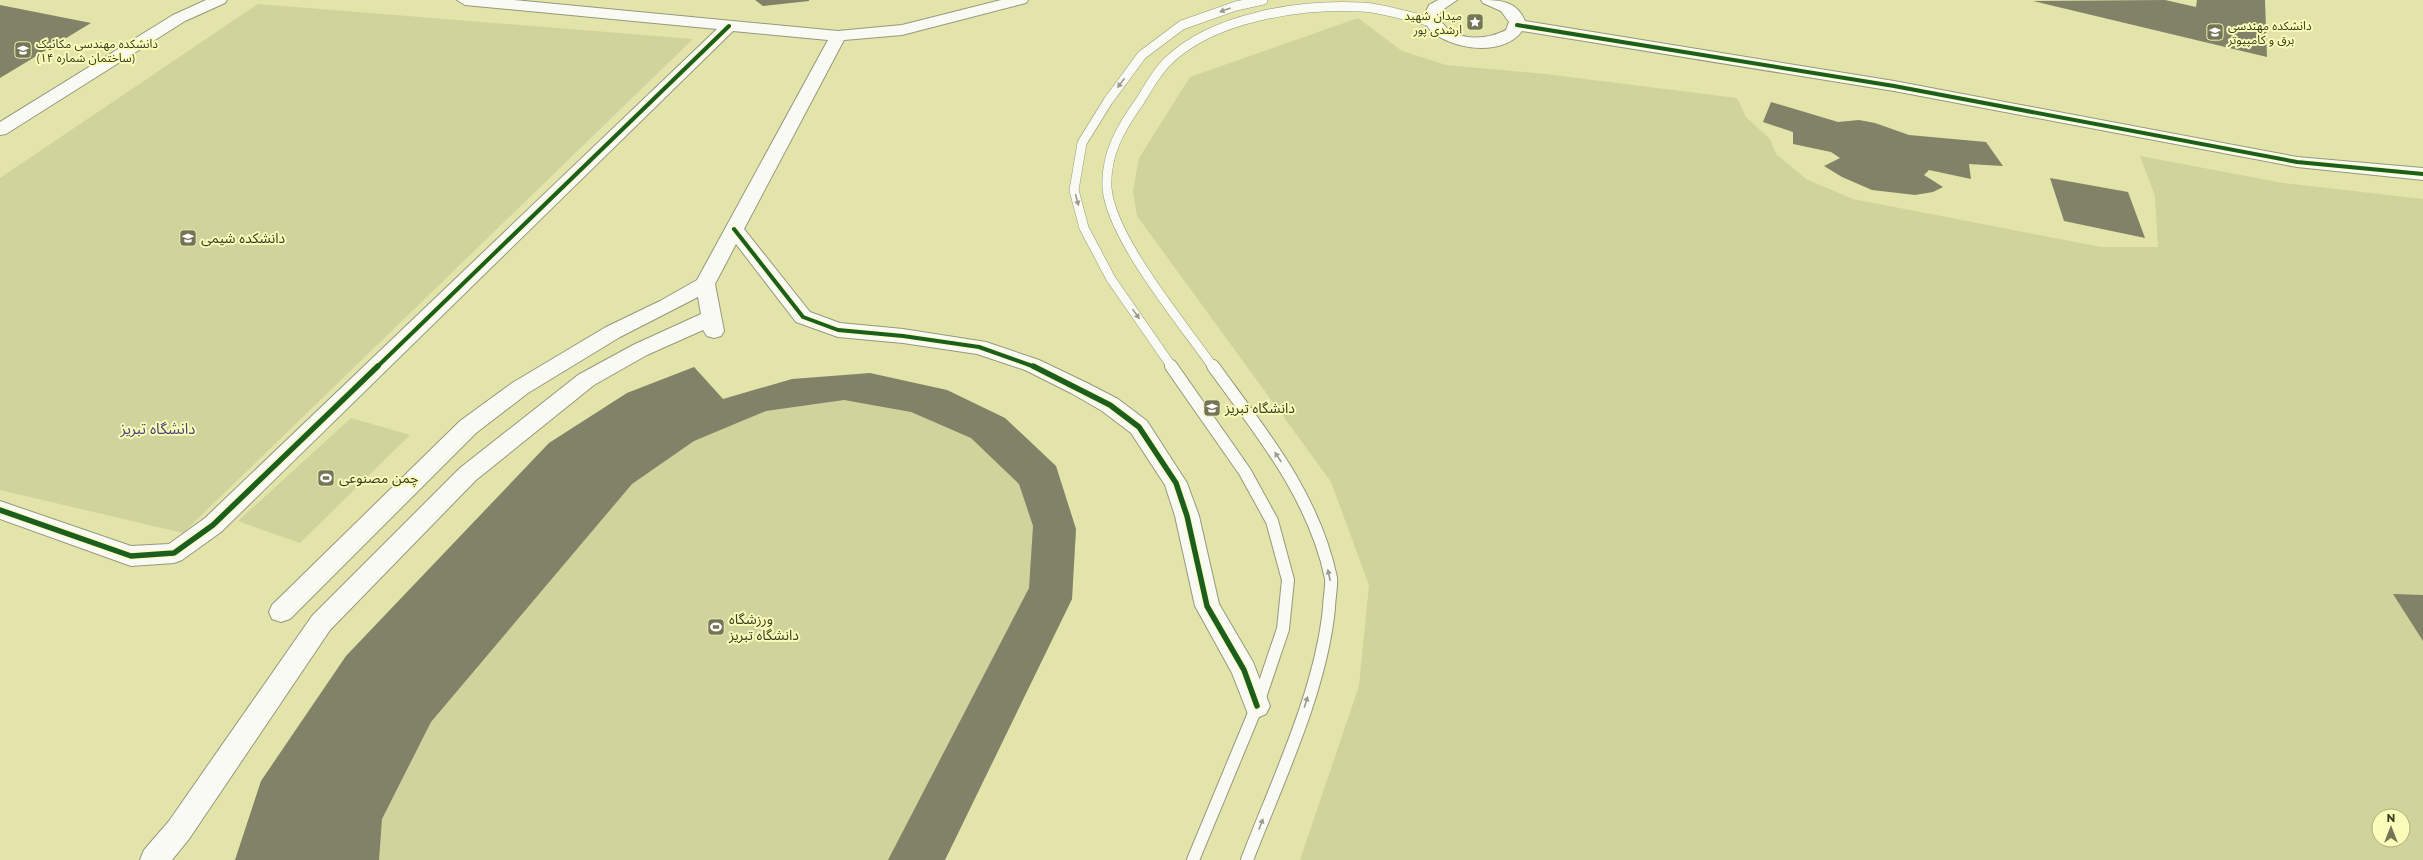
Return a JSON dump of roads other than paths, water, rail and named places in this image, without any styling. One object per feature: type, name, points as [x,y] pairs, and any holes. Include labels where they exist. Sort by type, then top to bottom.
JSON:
[{"type":"street","points":[[179,18],[198,0]]},
{"type":"street","points":[[0,130],[179,18],[219,0]]},
{"type":"street","points":[[465,0],[515,2],[729,26],[838,36],[902,30],[1020,0]]},
{"type":"street","points":[[1450,0],[1434,9],[1431,15],[1432,22],[1446,35],[1470,42],[1496,41],[1514,31],[1517,25],[1516,18],[1511,11],[1491,0]]},
{"type":"street","points":[[1517,25],[1894,86],[2297,162],[2423,174]]},
{"type":"street","points":[[0,510],[132,556],[174,553],[213,525],[729,26]]},
{"type":"street","points":[[282,612],[468,427],[520,388],[606,336],[705,284],[838,36]]},
{"type":"street","points":[[734,229],[803,317],[838,330],[904,336],[979,347],[1032,365],[1079,388],[1110,405],[1140,427],[1176,483],[1187,516],[1207,606],[1244,670],[1257,706]]},
{"type":"street","points":[[154,860],[183,824],[276,686],[321,623],[468,474],[586,380],[640,350],[713,325],[705,284]]},
{"type":"lane","points":[[1193,860],[1257,706],[1283,629],[1288,580],[1272,522],[1245,472],[1111,279],[1084,228],[1074,190],[1082,143],[1108,101],[1142,55],[1182,26],[1236,6],[1262,0]]},
{"type":"lane","points":[[1247,860],[1301,720],[1326,637],[1331,579],[1311,513],[1280,460],[1143,269],[1116,222],[1107,188],[1112,146],[1136,106],[1167,62],[1202,36],[1249,19],[1304,7],[1362,7],[1432,22]]},
{"type":"place","name":"میدان شهید ارشدی پور","points":[[1475,22]]},
{"type":"place","name":"دانشکده مهندسی برق و کامپیوتر","points":[[2215,32]]},
{"type":"place","name":"دانشکده مهندسی مکانیک (ساختمان شماره ۱۴)","points":[[23,50]]},
{"type":"place","name":"دانشکده شیمی","points":[[188,238]]},
{"type":"place","name":"دانشگاه تبریز","points":[[1212,408]]},
{"type":"place","name":"چمن مصنوعی","points":[[326,478]]},
{"type":"place","name":"ورزشگاه دانشگاه تبریز","points":[[716,627]]},
{"type":"district","name":"دانشگاه تبریز","points":[[158,428]]}]
